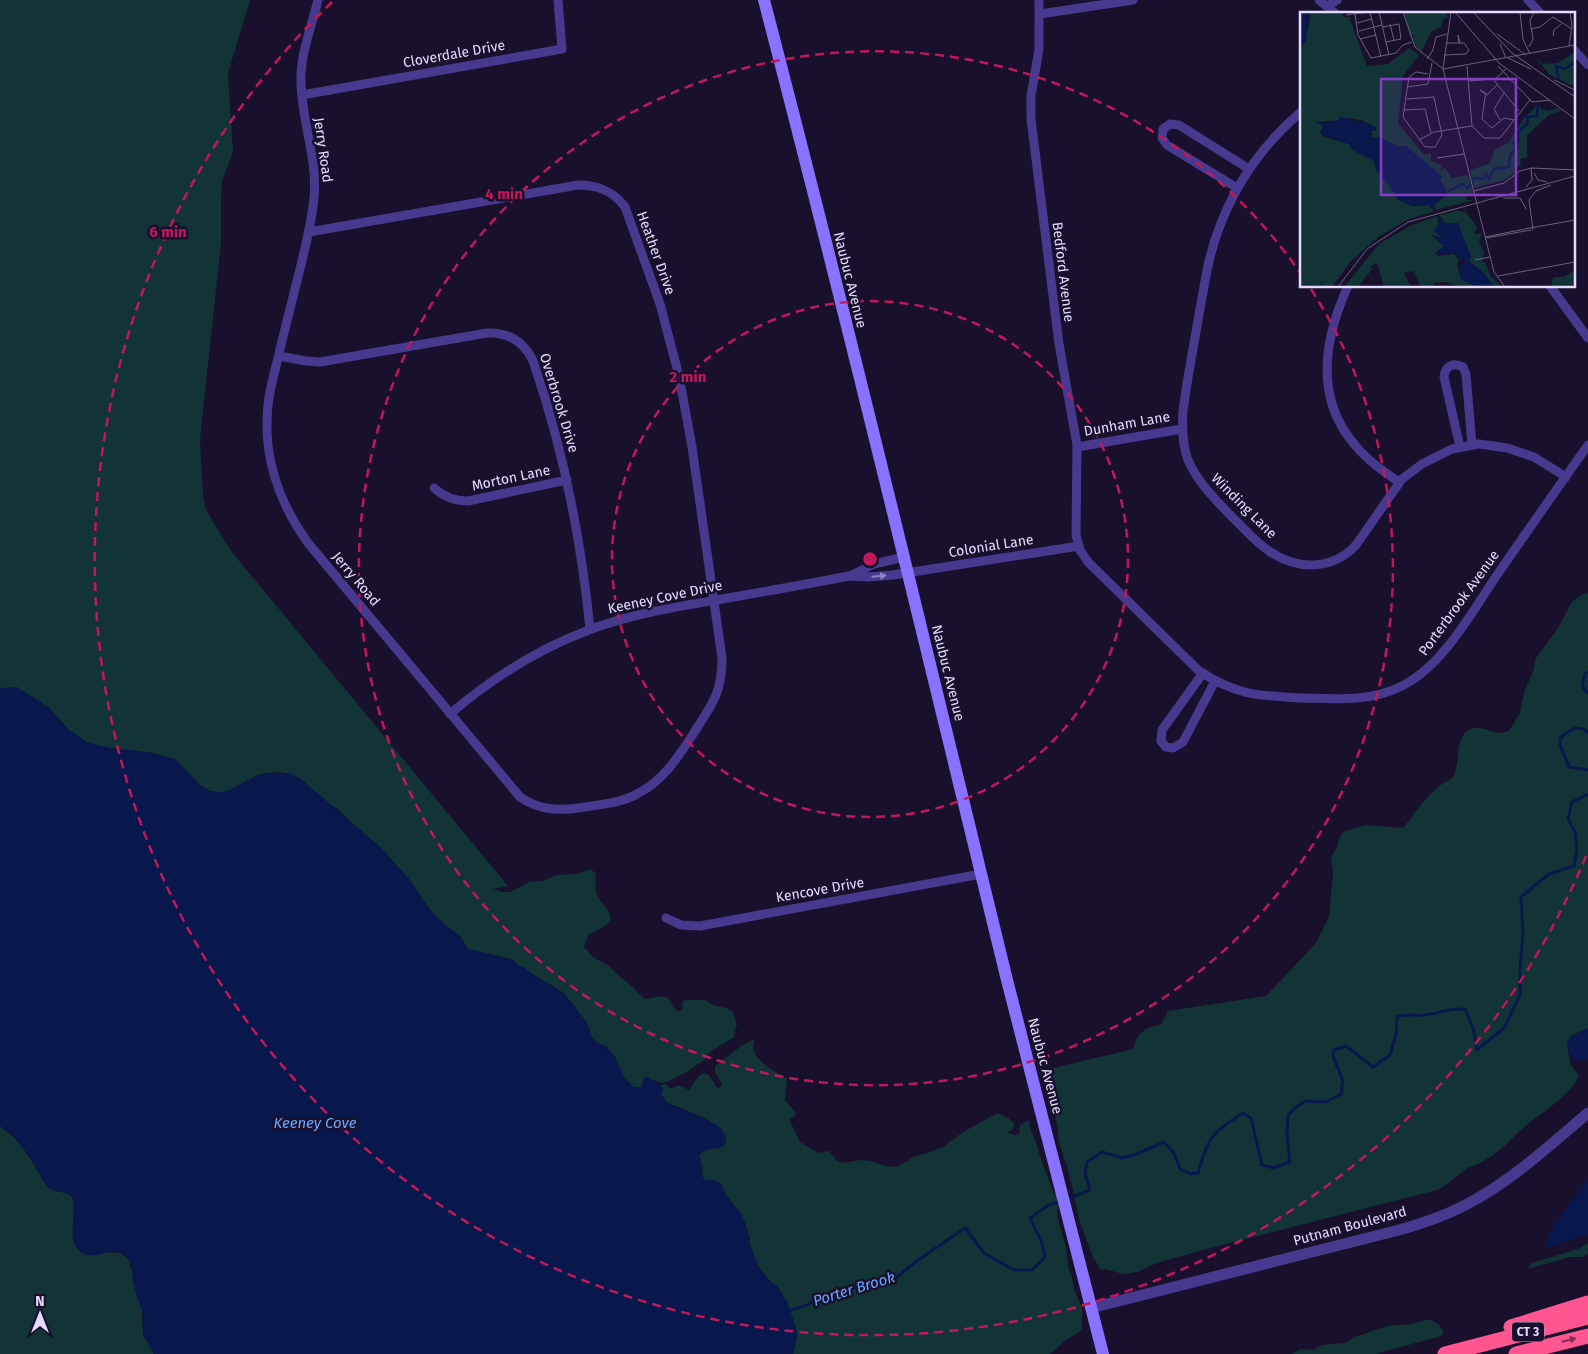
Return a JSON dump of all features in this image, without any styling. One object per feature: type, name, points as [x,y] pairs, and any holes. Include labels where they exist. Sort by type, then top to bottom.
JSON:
[{"type":"highway","points":[[1468,1348],[1496,1331],[1588,1303]]},
{"type":"highway","name":"CT 3","points":[[1445,1354],[1588,1317]]},
{"type":"highway","name":"CT 3","points":[[1516,1354],[1588,1336]]},
{"type":"main road","name":"Naubuc Avenue","points":[[764,0],[908,573],[1012,999],[1103,1354]]},
{"type":"street","name":"Jerry Road","points":[[318,0],[302,66],[302,95],[315,180],[313,208],[309,232],[269,397],[267,414],[267,438],[273,474],[285,505],[296,526],[514,792],[531,804],[548,809],[563,810],[611,803],[630,798],[652,785],[670,767],[714,701],[721,677],[722,658],[715,600]]},
{"type":"street","name":"Cloverdale Drive","points":[[302,95],[562,49],[558,0]]},
{"type":"street","name":"Bedford Avenue","points":[[1039,0],[1038,54],[1031,102],[1031,129],[1059,344],[1077,447],[1076,535],[1079,546]]},
{"type":"street","points":[[1040,14],[1133,0]]},
{"type":"street","points":[[1319,0],[1334,12]]},
{"type":"street","points":[[1328,6],[1337,0]]},
{"type":"street","points":[[1528,0],[1539,12]]},
{"type":"street","points":[[1576,52],[1588,65]]},
{"type":"street","name":"Winding Lane","points":[[1300,113],[1278,134],[1249,169],[1237,188],[1220,226],[1208,265],[1184,400],[1182,429],[1188,458],[1198,479],[1206,490],[1262,546],[1281,558],[1298,564],[1310,565],[1324,564],[1346,554],[1356,545],[1398,482],[1426,461],[1460,447],[1472,445],[1497,446],[1518,451],[1539,460],[1566,477]]},
{"type":"street","points":[[1237,188],[1167,145],[1162,138],[1163,129],[1170,124],[1179,126],[1249,169]]},
{"type":"street","name":"Heather Drive","points":[[309,232],[575,185],[593,186],[604,189],[614,195],[624,206],[629,216],[660,304],[672,347],[691,439],[715,600]]},
{"type":"street","points":[[1347,288],[1337,315],[1329,348],[1327,372],[1330,400],[1338,420],[1353,444],[1368,459],[1398,482]]},
{"type":"street","points":[[1551,288],[1588,338]]},
{"type":"street","name":"Overbrook Drive","points":[[279,356],[320,362],[487,333],[501,333],[514,338],[525,346],[533,361],[560,448],[580,552],[590,629]]},
{"type":"street","points":[[1460,447],[1444,377],[1449,366],[1454,364],[1463,367],[1466,374],[1472,445]]},
{"type":"street","name":"Dunham Lane","points":[[1077,447],[1182,429]]},
{"type":"street","name":"Porterbrook Avenue","points":[[1079,546],[1088,562],[1188,662],[1215,681],[1232,689],[1259,696],[1339,699],[1360,698],[1380,694],[1411,680],[1428,668],[1450,642],[1588,444]]},
{"type":"street","name":"Morton Lane","points":[[434,488],[452,499],[471,501],[567,480]]},
{"type":"street","name":"Colonial Lane","points":[[908,573],[1079,546]]},
{"type":"street","name":"Keeney Cove Drive","points":[[849,576],[874,564],[904,557]]},
{"type":"street","name":"Keeney Cove Drive","points":[[450,714],[488,684],[518,665],[556,644],[590,629],[638,615],[849,576],[868,577],[908,573]]},
{"type":"street","points":[[1203,674],[1162,730],[1161,741],[1166,747],[1173,748],[1183,742],[1215,681]]},
{"type":"street","name":"Kencove Drive","points":[[666,918],[681,925],[700,926],[982,874]]},
{"type":"street","name":"Putnam Boulevard","points":[[1092,1308],[1399,1230],[1449,1213],[1492,1190],[1513,1175],[1588,1113]]},
{"type":"green space","points":[[0,0],[250,0],[228,73],[233,152],[222,181],[221,244],[200,439],[203,496],[206,510],[231,551],[508,886],[493,889],[510,892],[529,882],[543,881],[556,875],[577,874],[591,869],[596,874],[596,893],[609,912],[611,919],[607,925],[588,935],[584,947],[593,957],[609,966],[644,999],[666,997],[675,1009],[679,1011],[683,1009],[682,1004],[684,1000],[705,1000],[733,1012],[737,1024],[733,1038],[711,1051],[704,1060],[687,1072],[664,1083],[645,1078],[641,1087],[634,1087],[624,1078],[615,1057],[606,1046],[597,1043],[592,1038],[587,1023],[564,993],[516,964],[514,960],[468,949],[461,937],[446,926],[430,910],[409,879],[380,847],[339,810],[281,772],[256,776],[228,791],[219,793],[210,791],[201,786],[175,759],[152,753],[110,748],[88,743],[69,730],[48,707],[8,688],[0,688]]},
{"type":"green space","points":[[1588,592],[1588,1028],[1571,1036],[1567,1042],[1570,1064],[1579,1076],[1574,1084],[1561,1098],[1523,1128],[1496,1153],[1465,1170],[1437,1190],[1199,1251],[1157,1263],[1137,1272],[1123,1274],[1105,1269],[1101,1270],[1093,1257],[1080,1223],[1069,1173],[1059,1142],[1057,1124],[1048,1087],[1043,1080],[1042,1073],[1048,1068],[1133,1049],[1139,1035],[1150,1027],[1161,1025],[1168,1011],[1266,996],[1316,943],[1329,916],[1333,873],[1331,858],[1343,832],[1365,825],[1403,828],[1431,794],[1453,777],[1456,770],[1460,743],[1465,732],[1474,728],[1501,733],[1509,731],[1520,713],[1524,692],[1533,672],[1536,658],[1558,628],[1572,602]]},
{"type":"green space","points":[[754,1039],[753,1047],[757,1057],[766,1066],[787,1079],[785,1100],[796,1113],[795,1116],[789,1119],[800,1142],[818,1153],[829,1151],[836,1160],[842,1163],[860,1160],[889,1167],[898,1166],[916,1156],[943,1147],[963,1132],[996,1114],[1003,1115],[1014,1123],[1013,1129],[1007,1133],[1015,1135],[1019,1134],[1020,1125],[1029,1120],[1031,1131],[1054,1194],[1058,1196],[1057,1216],[1066,1247],[1069,1271],[1071,1272],[1074,1289],[1082,1308],[1082,1330],[1066,1340],[1050,1354],[793,1354],[796,1335],[793,1318],[777,1286],[764,1274],[754,1256],[745,1222],[726,1195],[722,1185],[705,1180],[702,1176],[703,1170],[699,1155],[706,1149],[720,1148],[722,1129],[705,1118],[666,1102],[661,1094],[663,1091],[661,1085],[666,1084],[670,1089],[679,1085],[689,1090],[695,1080],[705,1073],[712,1079],[716,1087],[719,1088],[722,1084],[715,1072],[715,1066],[741,1046]]},
{"type":"green space","points":[[0,1126],[16,1139],[24,1149],[49,1188],[71,1195],[74,1203],[73,1218],[100,1254],[105,1252],[120,1253],[128,1259],[142,1311],[143,1333],[154,1354],[0,1354]]},
{"type":"green space","points":[[1588,1243],[1588,1254],[1582,1257],[1570,1257],[1527,1269],[1532,1263],[1578,1249]]},
{"type":"green space","points":[[1430,1320],[1437,1324],[1443,1331],[1442,1335],[1375,1354],[1292,1354],[1301,1349],[1313,1350],[1322,1345],[1345,1343],[1353,1337],[1384,1327]]},
{"type":"water","name":"Keeney Cove","points":[[17,687],[48,707],[69,730],[88,743],[110,748],[152,753],[175,759],[201,786],[210,791],[228,791],[256,776],[266,773],[289,773],[300,778],[380,847],[409,879],[430,910],[446,926],[461,937],[468,949],[514,960],[516,964],[564,994],[587,1023],[592,1038],[597,1043],[605,1046],[615,1057],[624,1078],[634,1087],[641,1087],[644,1078],[648,1077],[662,1086],[663,1091],[661,1094],[668,1103],[706,1119],[723,1131],[726,1138],[724,1146],[706,1150],[699,1154],[702,1176],[705,1180],[715,1180],[722,1185],[726,1195],[742,1215],[759,1268],[777,1286],[787,1302],[796,1328],[797,1337],[793,1354],[154,1354],[143,1334],[144,1318],[128,1259],[118,1252],[87,1255],[77,1248],[72,1231],[74,1206],[71,1195],[51,1190],[43,1181],[25,1150],[0,1126],[0,688]]},
{"type":"water","points":[[1588,1028],[1588,1059],[1583,1061],[1575,1060],[1571,1055],[1567,1042],[1571,1036]]},
{"type":"water","points":[[1588,1180],[1588,1235],[1547,1247],[1547,1239],[1556,1222]]},
{"type":"waterway","name":"Porter Brook","points":[[1588,672],[1585,674],[1582,686],[1588,693]]},
{"type":"waterway","name":"Porter Brook","points":[[1588,732],[1577,728],[1560,738],[1560,745],[1569,767],[1588,770]]},
{"type":"waterway","name":"Porter Brook","points":[[1067,1199],[1090,1190],[1085,1173],[1087,1162],[1102,1152],[1122,1158],[1164,1142],[1174,1153],[1180,1169],[1191,1174],[1198,1173],[1208,1143],[1218,1131],[1243,1113],[1251,1118],[1262,1165],[1274,1168],[1290,1162],[1287,1135],[1288,1115],[1306,1101],[1326,1102],[1341,1094],[1343,1081],[1333,1056],[1334,1050],[1346,1046],[1373,1067],[1390,1055],[1396,1034],[1397,1017],[1465,1009],[1473,1028],[1477,1050],[1504,1028],[1520,995],[1523,932],[1521,897],[1549,874],[1574,866],[1577,849],[1575,832],[1568,819],[1572,802],[1588,794]]},
{"type":"waterway","name":"Porter Brook","points":[[791,1310],[807,1305],[826,1294],[896,1278],[914,1263],[965,1228],[984,1253],[1014,1270],[1032,1270],[1045,1257],[1042,1243],[1030,1218],[1047,1206],[1061,1201]]}]
